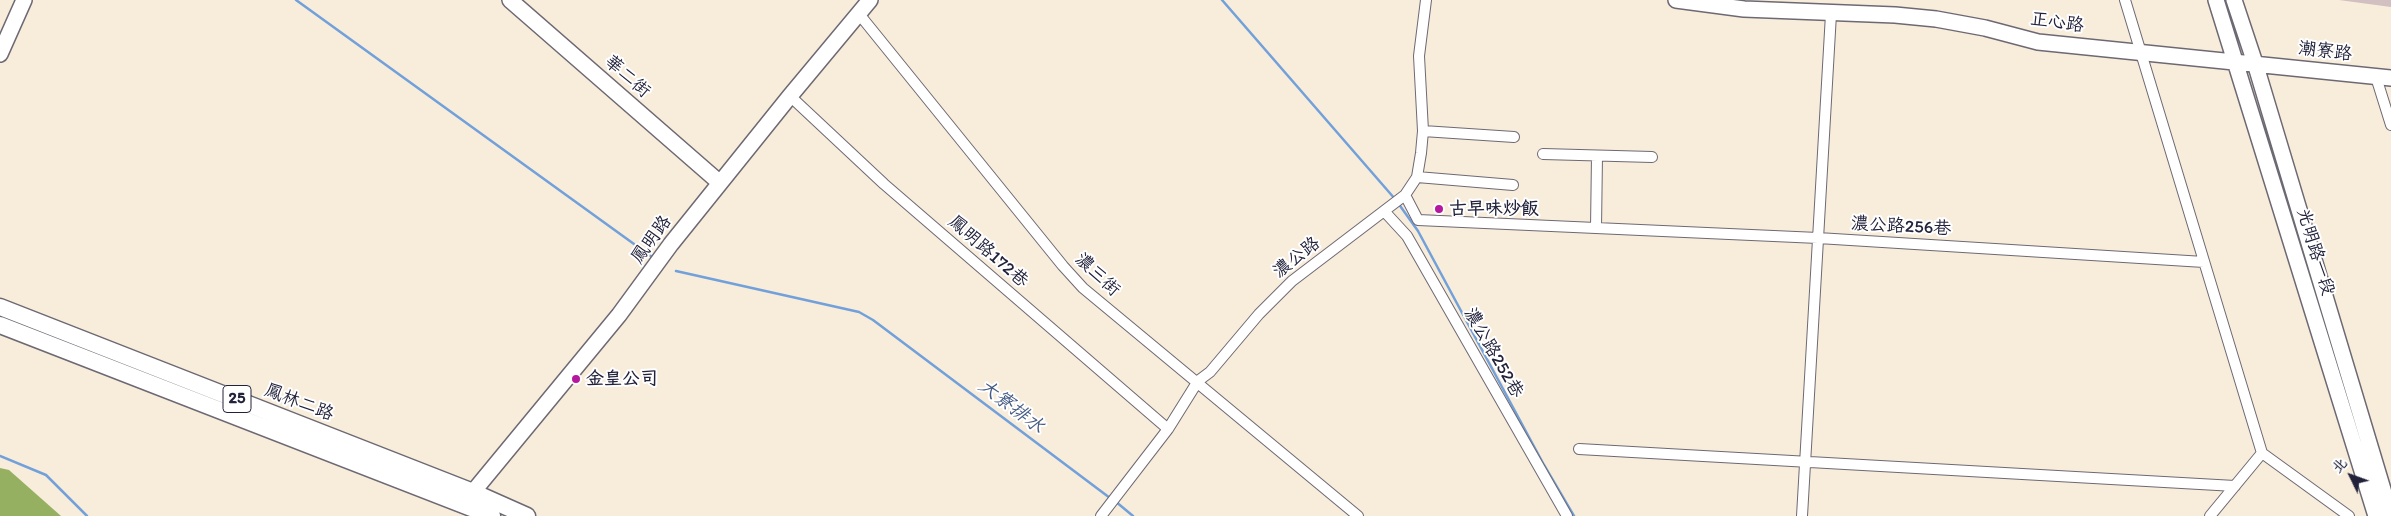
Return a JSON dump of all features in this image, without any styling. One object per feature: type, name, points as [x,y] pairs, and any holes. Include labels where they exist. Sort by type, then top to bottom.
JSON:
[{"type":"main road","name":"鳳林二路","points":[[0,307],[470,499],[492,516]]},
{"type":"main road","name":"鳳林二路","points":[[0,325],[470,499],[527,516]]},
{"type":"street","points":[[0,54],[24,0]]},
{"type":"street","name":"華二街","points":[[510,0],[720,183]]},
{"type":"street","name":"鳳明路","points":[[470,499],[619,315],[671,244],[870,0]]},
{"type":"street","name":"濃公路","points":[[1104,512],[1168,429],[1198,381],[1210,372],[1221,356],[1277,295],[1400,199],[1416,177],[1423,131],[1420,56],[1426,0]]},
{"type":"street","name":"正心路","points":[[1676,0],[1744,9],[1831,14],[1895,15],[1936,19],[2038,42],[2141,53],[2255,62]]},
{"type":"street","points":[[2125,0],[2262,453],[2349,516]]},
{"type":"street","name":"光明路一段","points":[[2216,0],[2237,61],[2376,516]]},
{"type":"street","name":"光明路一段","points":[[2234,0],[2255,62],[2391,516]]},
{"type":"street","name":"濃三街","points":[[859,14],[1063,266],[1083,288],[1198,381],[1358,516]]},
{"type":"street","points":[[1802,516],[1831,14]]},
{"type":"street","name":"潮寮路","points":[[2255,62],[2384,77]]},
{"type":"street","points":[[2384,77],[2391,125]]},
{"type":"street","name":"鳳明路172巷","points":[[790,96],[884,184],[1168,429]]},
{"type":"street","points":[[1423,131],[1514,137]]},
{"type":"street","points":[[1543,154],[1652,157]]},
{"type":"street","points":[[1596,228],[1597,156]]},
{"type":"street","points":[[1416,177],[1513,185]]},
{"type":"street","name":"濃公路256巷","points":[[1400,199],[1418,220],[1818,238],[2204,262]]},
{"type":"street","name":"濃公路252巷","points":[[1384,211],[1407,236],[1567,516]]},
{"type":"street","points":[[1579,449],[2235,486]]},
{"type":"street","points":[[2210,516],[2262,453]]},
{"type":"shaded area","points":[[2339,0],[2391,0],[2391,7]]},
{"type":"green space","points":[[0,468],[9,470],[61,516],[0,516]]},
{"type":"waterway","points":[[296,0],[652,257]]},
{"type":"waterway","points":[[1222,0],[1395,199]]},
{"type":"waterway","points":[[1398,203],[1418,231],[1544,465],[1574,516]]},
{"type":"waterway","name":"大寮排水","points":[[676,271],[859,312],[873,320],[1110,498]]},
{"type":"waterway","points":[[0,456],[46,475],[87,516]]},
{"type":"waterway","name":"大寮排水","points":[[1115,501],[1133,516]]},
{"type":"place","name":"古早味炒飯","points":[[1439,209]]},
{"type":"place","name":"金皇公司","points":[[576,379]]}]
